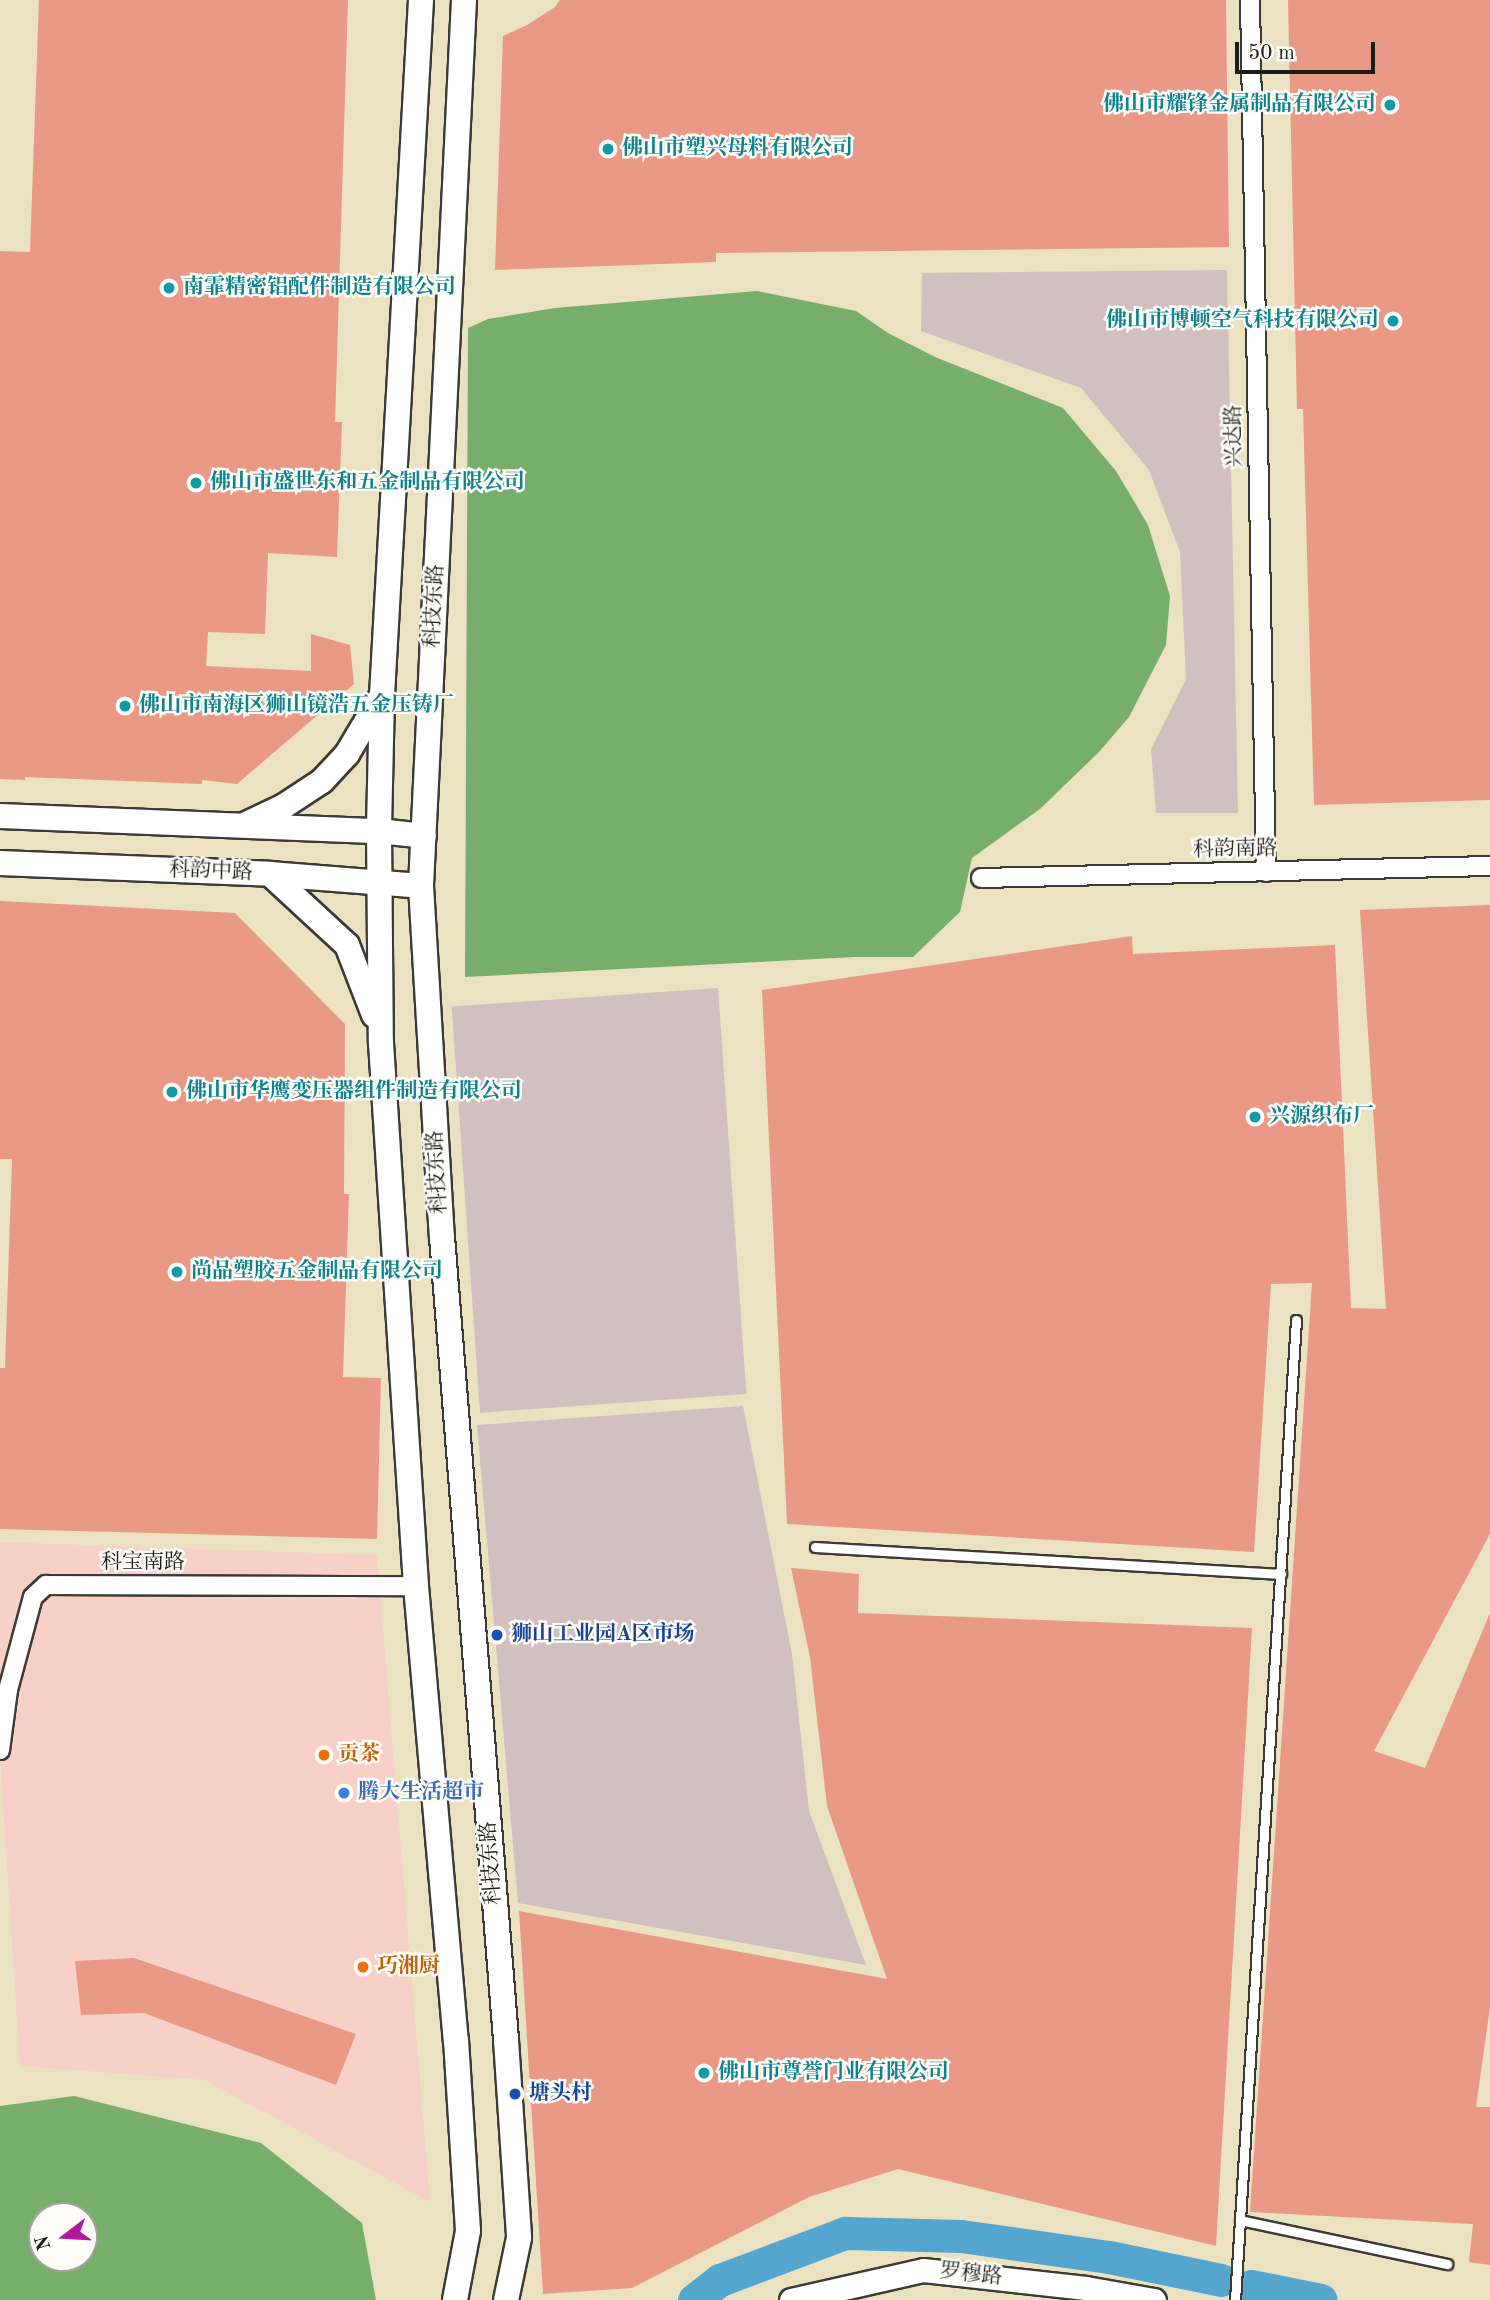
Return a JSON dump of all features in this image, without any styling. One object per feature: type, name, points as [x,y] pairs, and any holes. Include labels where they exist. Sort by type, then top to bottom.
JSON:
[{"type":"main road","points":[[421,0],[382,696],[379,831],[381,1043],[416,1586],[456,2040],[468,2231],[455,2300]]},
{"type":"main road","name":"科技东路","points":[[464,0],[421,886],[442,1237],[519,2238],[506,2300]]},
{"type":"main road","points":[[240,827],[284,806],[322,781],[347,754],[382,696]]},
{"type":"main road","points":[[0,816],[379,831],[424,836]]},
{"type":"main road","name":"科韵中路","points":[[0,863],[270,874],[421,886]]},
{"type":"main road","points":[[270,874],[347,944],[368,993],[381,1043]]},
{"type":"street","name":"兴达路","points":[[1250,0],[1266,872]]},
{"type":"street","name":"科韵南路","points":[[981,878],[1490,866]]},
{"type":"street","name":"科宝南路","points":[[0,1751],[8,1690],[29,1611],[33,1597],[46,1585],[416,1586]]},
{"type":"street","name":"罗穆路","points":[[790,2300],[923,2270],[1086,2288],[1154,2300]]},
{"type":"lane","points":[[1235,2300],[1296,1320]]},
{"type":"lane","points":[[815,1547],[1281,1574]]},
{"type":"lane","points":[[1240,2220],[1447,2264]]},
{"type":"shaded area","points":[[1227,270],[1238,813],[1156,813],[1151,749],[1186,679],[1180,552],[1149,470],[1081,388],[921,331],[922,273]]},
{"type":"shaded area","points":[[718,988],[746,1394],[480,1413],[452,1007]]},
{"type":"shaded area","points":[[743,1406],[792,1654],[809,1811],[866,1965],[518,1903],[477,1425]]},
{"type":"shaded area","points":[[0,1542],[377,1555],[430,2202],[205,2080],[20,2066],[0,1758]]},
{"type":"green space","points":[[757,291],[856,311],[888,333],[935,357],[1063,408],[1116,471],[1148,525],[1170,596],[1166,645],[1129,717],[1099,752],[1040,809],[972,858],[960,912],[913,957],[855,957],[465,977],[468,328],[488,319],[555,308]]},
{"type":"green space","points":[[74,2096],[261,2143],[362,2223],[376,2300],[0,2300],[0,2106]]},
{"type":"building","points":[[39,0],[348,0],[335,422],[342,422],[337,557],[268,553],[265,634],[208,632],[206,666],[311,671],[311,634],[350,645],[354,684],[237,784],[202,780],[202,784],[25,777],[25,780],[0,779],[0,251],[30,252]]},
{"type":"building","points":[[560,0],[1226,0],[1229,247],[716,253],[716,262],[495,270],[503,36],[527,25],[555,7]]},
{"type":"building","points":[[1288,0],[1490,0],[1490,800],[1314,805],[1303,409],[1297,409]]},
{"type":"building","points":[[0,901],[235,913],[345,1024],[344,1194],[349,1194],[343,1377],[381,1378],[377,1539],[0,1529],[0,1368],[5,1368],[12,1159],[0,1159]]},
{"type":"building","points":[[1490,905],[1490,1534],[1374,1751],[1425,1768],[1490,1613],[1490,2007],[1476,2107],[1490,2107],[1490,2265],[1469,2262],[1473,2224],[1250,2212],[1312,1283],[1271,1284],[1254,1552],[787,1524],[762,990],[1132,936],[1133,954],[1335,945],[1351,1308],[1386,1309],[1360,910]]},
{"type":"building","points":[[791,1568],[859,1574],[858,1613],[1252,1628],[1216,2246],[898,2169],[809,2197],[632,2288],[543,2294],[519,1911],[887,1979],[827,1806],[810,1657]]},
{"type":"building","points":[[134,1958],[356,2034],[336,2085],[144,2013],[81,2015],[75,1961]]},
{"type":"waterway","points":[[694,2300],[720,2280],[845,2233],[961,2236],[1109,2257],[1221,2280]]},
{"type":"waterway","points":[[1251,2286],[1321,2300]]},
{"type":"place","name":"佛山市耀锋金属制品有限公司","points":[[1390,105]]},
{"type":"place","name":"佛山市塑兴母料有限公司","points":[[608,149]]},
{"type":"place","name":"南霏精密铝配件制造有限公司","points":[[169,288]]},
{"type":"place","name":"佛山市博顿空气科技有限公司","points":[[1393,321]]},
{"type":"place","name":"佛山市盛世东和五金制品有限公司","points":[[196,483]]},
{"type":"place","name":"佛山市南海区狮山镜浩五金压铸厂","points":[[125,706]]},
{"type":"place","name":"佛山市华鹰变压器组件制造有限公司","points":[[172,1092]]},
{"type":"place","name":"兴源织布厂","points":[[1255,1117]]},
{"type":"place","name":"尚品塑胶五金制品有限公司","points":[[177,1272]]},
{"type":"place","name":"狮山工业园A区市场","points":[[497,1635]]},
{"type":"place","name":"贡茶","points":[[324,1755]]},
{"type":"place","name":"腾大生活超市","points":[[344,1793]]},
{"type":"place","name":"巧湘厨","points":[[363,1967]]},
{"type":"place","name":"佛山市尊誉门业有限公司","points":[[704,2073]]},
{"type":"place","name":"塘头村","points":[[515,2094]]}]
